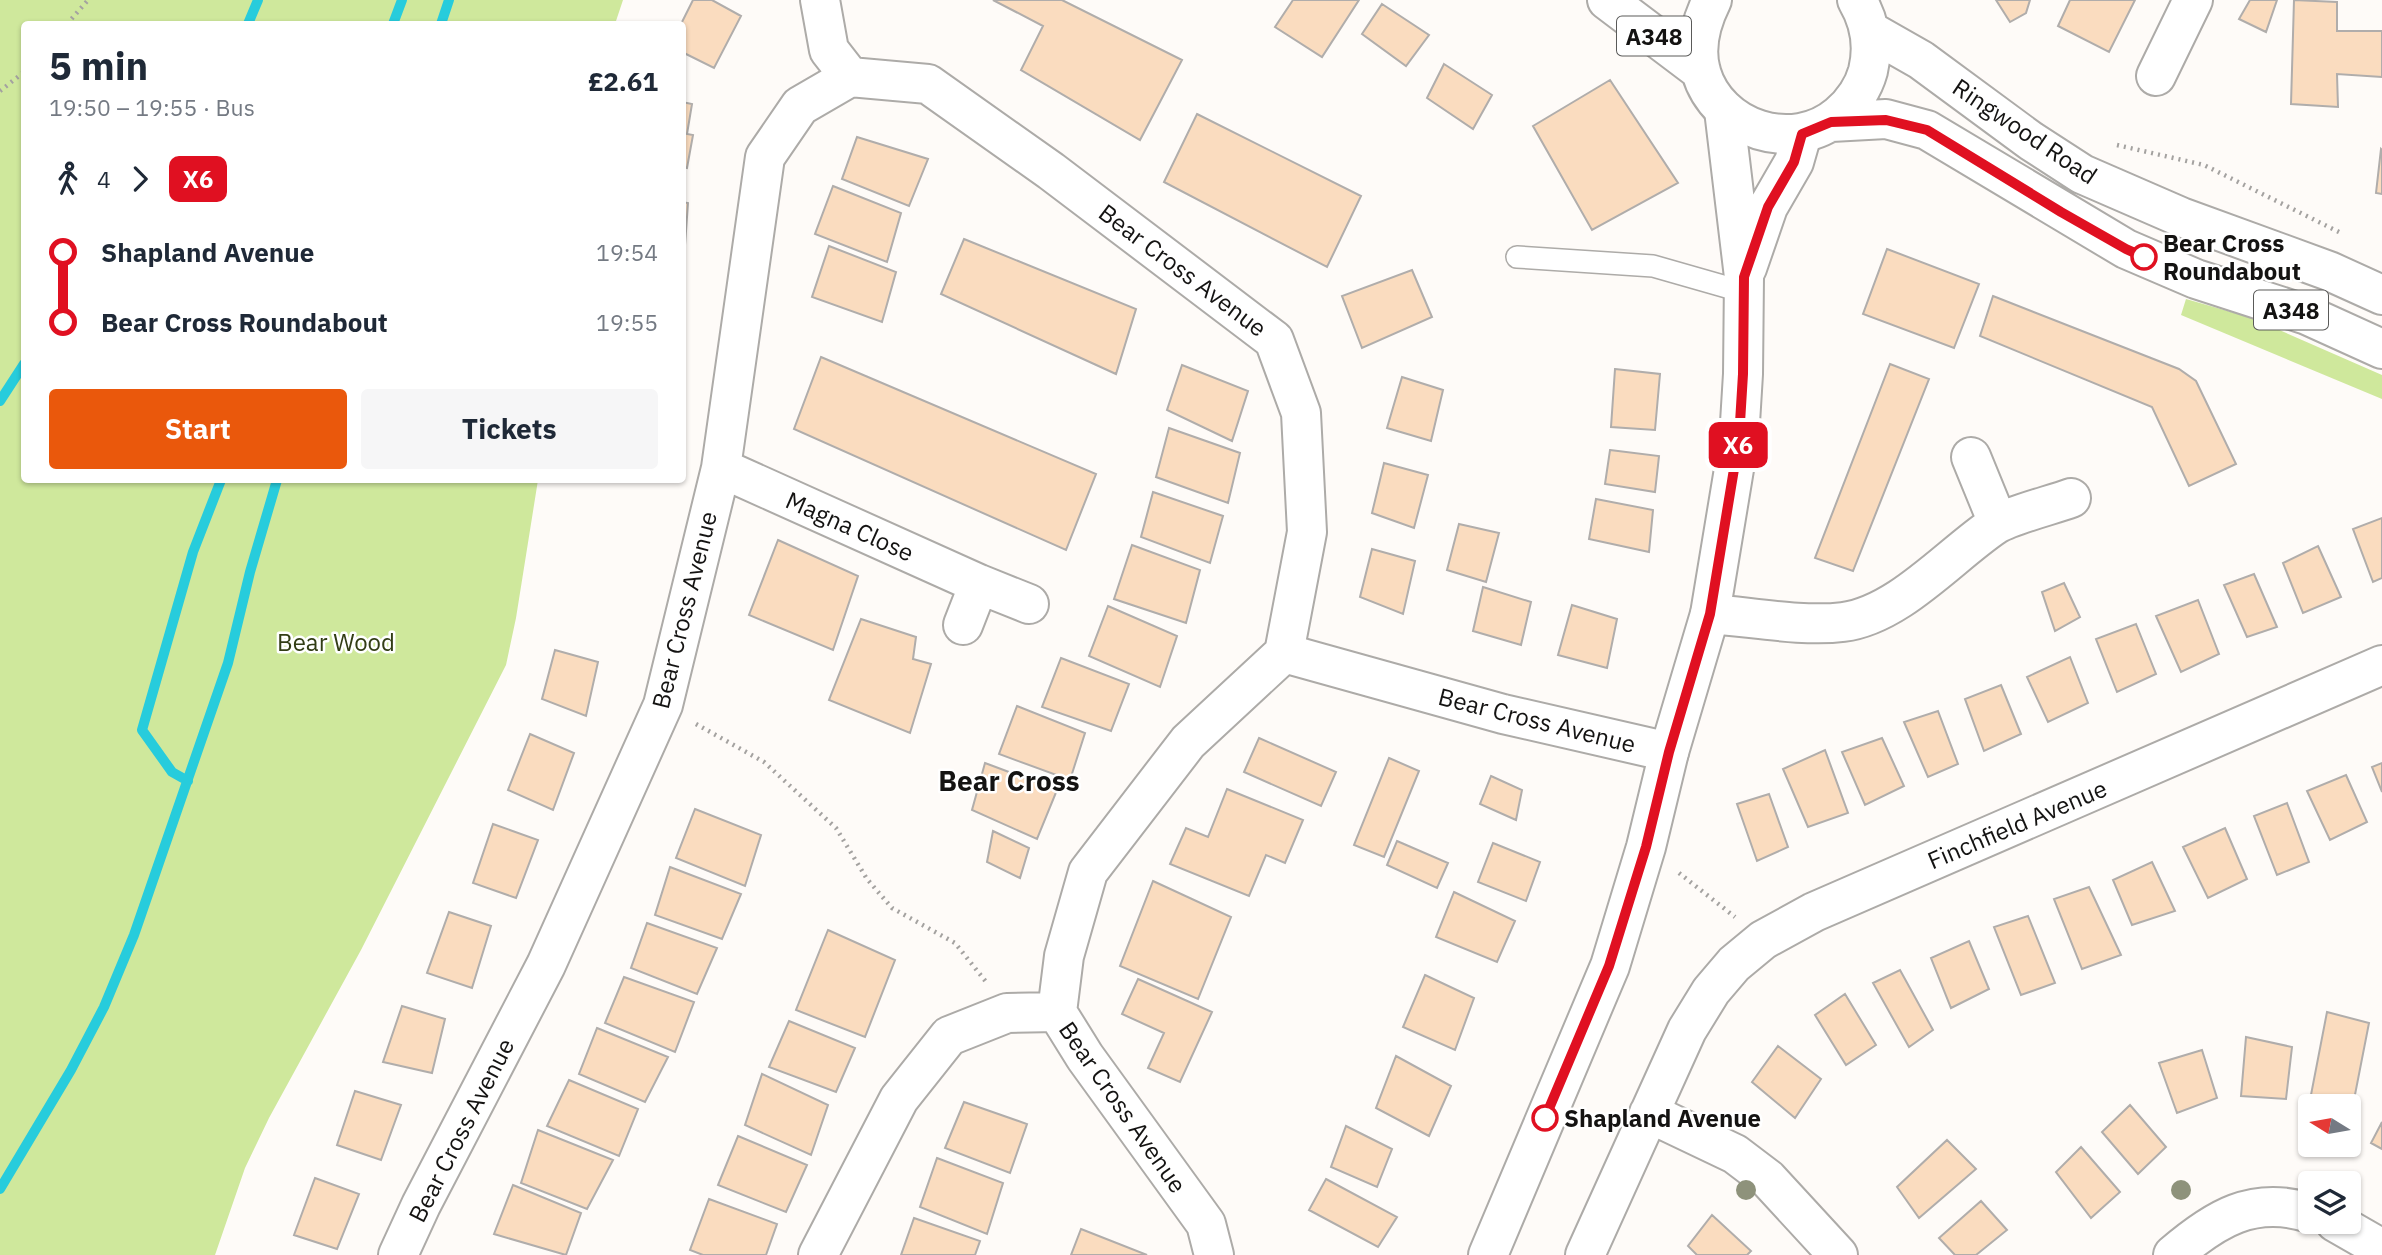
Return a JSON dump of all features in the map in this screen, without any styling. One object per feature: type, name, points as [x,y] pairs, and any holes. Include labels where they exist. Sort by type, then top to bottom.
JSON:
[{"type":"main road","points":[[820,0],[829,50],[850,77]]},
{"type":"main road","name":"A348","points":[[1607,0],[1701,71]]},
{"type":"main road","name":"A348","points":[[1711,0],[1701,23],[1698,47],[1701,71],[1710,92],[1724,110],[1746,127],[1774,135],[1817,128],[1851,105],[1865,83],[1871,57],[1863,16]]},
{"type":"main road","points":[[2156,75],[2193,0]]},
{"type":"main road","name":"Ringwood Road","points":[[1863,16],[2031,141],[2082,174],[2181,217],[2329,271],[2382,295]]},
{"type":"main road","name":"Bear Cross Avenue","points":[[398,1255],[421,1205],[546,965],[663,705],[721,468],[765,157],[800,106],[850,77],[928,84],[1051,171],[1274,340],[1301,413],[1307,532],[1284,653],[1188,742],[1088,872],[1063,956],[1057,1012],[1085,1057],[1206,1224],[1214,1255]]},
{"type":"main road","points":[[1488,1255],[1609,966],[1646,847],[1669,752],[1710,614],[1739,439],[1744,284],[1724,110]]},
{"type":"main road","name":"Ringwood Road","points":[[1817,128],[1886,120],[1927,130],[2126,249],[2196,279],[2307,315],[2382,349]]},
{"type":"main road","points":[[1744,284],[1768,207],[1817,128]]},
{"type":"main road","points":[[1971,457],[1998,523]]},
{"type":"main road","name":"Magna Close","points":[[721,468],[1029,604]]},
{"type":"main road","points":[[1710,614],[1845,622],[1884,608],[1923,582],[1998,523],[2071,498]]},
{"type":"main road","points":[[963,625],[979,584]]},
{"type":"main road","name":"Bear Cross Avenue","points":[[1284,653],[1503,714],[1669,752]]},
{"type":"main road","name":"Finchfield Avenue","points":[[1586,1255],[1687,1030],[1711,991],[1734,964],[1763,940],[1814,912],[2382,665]]},
{"type":"main road","points":[[818,1255],[899,1099],[949,1036],[1007,1013],[1057,1012]]},
{"type":"main road","points":[[1649,1113],[1724,1149],[1768,1179],[1838,1255]]},
{"type":"main road","points":[[2173,1255],[2222,1218],[2258,1207],[2298,1209]]},
{"type":"main road","points":[[2356,1234],[2382,1249]]},
{"type":"lane","points":[[1517,257],[1653,266],[1744,284]]},
{"type":"path","points":[[70,21],[88,0]]},
{"type":"path","points":[[0,91],[21,74]]},
{"type":"path","points":[[2114,144],[2204,165],[2347,236]]},
{"type":"path","points":[[663,705],[764,762],[836,828],[867,878],[892,908],[955,943],[976,967],[1007,1013]]},
{"type":"path","points":[[1646,847],[1763,940]]},
{"type":"green space","name":"Bear Wood","points":[[0,0],[623,0],[616,21],[21,21],[21,483],[538,483],[506,665],[361,950],[269,1118],[245,1168],[215,1255],[0,1255]]},
{"type":"green space","points":[[2186,299],[2252,318],[2382,375],[2382,399],[2181,315]]},
{"type":"building","points":[[693,0],[712,0],[741,16],[714,68],[686,54],[686,21],[682,21]]},
{"type":"building","points":[[993,0],[1062,0],[1182,60],[1140,140],[1021,70],[1043,26]]},
{"type":"building","points":[[1293,0],[1359,0],[1322,57],[1275,27]]},
{"type":"building","points":[[1996,0],[2030,0],[2026,13],[2010,22]]},
{"type":"building","points":[[2070,0],[2135,0],[2109,52],[2058,26]]},
{"type":"building","points":[[2250,0],[2277,0],[2266,32],[2239,19]]},
{"type":"building","points":[[2294,0],[2337,2],[2337,31],[2382,31],[2382,77],[2337,74],[2338,107],[2291,104]]},
{"type":"building","points":[[1382,4],[1429,35],[1406,66],[1362,34]]},
{"type":"building","points":[[1444,64],[1492,95],[1473,129],[1427,98]]},
{"type":"building","points":[[1610,80],[1678,183],[1592,230],[1533,126]]},
{"type":"building","points":[[686,103],[692,104],[687,134],[693,135],[687,168]]},
{"type":"building","points":[[1197,114],[1361,196],[1327,267],[1164,182]]},
{"type":"building","points":[[857,137],[928,159],[909,206],[842,179]]},
{"type":"building","points":[[2382,150],[2382,194],[2376,193]]},
{"type":"building","points":[[833,186],[901,213],[887,262],[815,234]]},
{"type":"building","points":[[964,239],[1136,309],[1116,374],[941,294]]},
{"type":"building","points":[[829,246],[896,272],[882,322],[812,297]]},
{"type":"building","points":[[1887,249],[1979,284],[1954,348],[1863,314]]},
{"type":"building","points":[[1412,270],[1432,317],[1362,348],[1342,296]]},
{"type":"building","points":[[1993,296],[2179,369],[2196,381],[2236,464],[2189,486],[2152,407],[1980,336]]},
{"type":"building","points":[[821,357],[1096,474],[1066,550],[794,429]]},
{"type":"building","points":[[1890,364],[1929,379],[1853,571],[1815,558]]},
{"type":"building","points":[[1182,365],[1248,391],[1232,441],[1167,410]]},
{"type":"building","points":[[1615,369],[1660,374],[1655,430],[1611,427]]},
{"type":"building","points":[[1402,377],[1443,390],[1431,441],[1387,428]]},
{"type":"building","points":[[1169,428],[1240,453],[1228,503],[1156,477]]},
{"type":"building","points":[[1610,450],[1659,456],[1655,492],[1605,484]]},
{"type":"building","points":[[1384,463],[1428,475],[1414,528],[1372,513]]},
{"type":"building","points":[[1153,492],[1223,516],[1210,563],[1141,537]]},
{"type":"building","points":[[1596,499],[1653,510],[1649,552],[1589,539]]},
{"type":"building","points":[[2382,518],[2382,578],[2373,582],[2353,529]]},
{"type":"building","points":[[1459,524],[1499,533],[1486,582],[1447,570]]},
{"type":"building","points":[[778,540],[858,576],[833,650],[749,615]]},
{"type":"building","points":[[1132,545],[1200,570],[1186,623],[1114,599]]},
{"type":"building","points":[[2318,546],[2341,597],[2303,613],[2283,563]]},
{"type":"building","points":[[1372,549],[1415,561],[1403,614],[1360,597]]},
{"type":"building","points":[[2254,574],[2277,627],[2247,637],[2224,585]]},
{"type":"building","points":[[2064,583],[2080,617],[2055,631],[2042,592]]},
{"type":"building","points":[[1483,587],[1531,602],[1521,645],[1473,631]]},
{"type":"building","points":[[2198,600],[2219,654],[2181,672],[2156,616]]},
{"type":"building","points":[[1572,605],[1617,619],[1607,668],[1558,655]]},
{"type":"building","points":[[1108,606],[1177,636],[1160,687],[1089,656]]},
{"type":"building","points":[[861,619],[916,637],[913,659],[931,664],[910,733],[829,700]]},
{"type":"building","points":[[2136,624],[2156,674],[2117,692],[2096,639]]},
{"type":"building","points":[[555,650],[598,662],[586,716],[542,699]]},
{"type":"building","points":[[2070,657],[2088,703],[2048,722],[2027,677]]},
{"type":"building","points":[[1061,658],[1129,684],[1111,731],[1042,707]]},
{"type":"building","points":[[2001,685],[2021,734],[1984,751],[1965,699]]},
{"type":"building","points":[[1017,706],[1085,733],[1070,780],[999,754]]},
{"type":"building","points":[[1938,711],[1958,764],[1928,777],[1904,722]]},
{"type":"building","points":[[530,734],[574,753],[553,810],[508,790]]},
{"type":"building","points":[[1259,738],[1336,772],[1321,806],[1244,772]]},
{"type":"building","points":[[1882,738],[1904,786],[1865,805],[1842,752]]},
{"type":"building","points":[[1825,750],[1848,813],[1808,827],[1783,769]]},
{"type":"building","points":[[1389,758],[1419,771],[1384,857],[1354,845]]},
{"type":"building","points":[[985,763],[1057,790],[1037,839],[972,810]]},
{"type":"building","points":[[2382,763],[2382,792],[2372,767]]},
{"type":"building","points":[[2346,775],[2367,822],[2330,840],[2307,791]]},
{"type":"building","points":[[1491,776],[1522,790],[1516,820],[1480,804]]},
{"type":"building","points":[[1227,789],[1303,820],[1285,863],[1266,855],[1249,896],[1170,864],[1186,828],[1208,837]]},
{"type":"building","points":[[1769,794],[1788,847],[1757,861],[1737,804]]},
{"type":"building","points":[[2287,803],[2309,862],[2277,875],[2254,816]]},
{"type":"building","points":[[695,809],[761,835],[745,886],[676,858]]},
{"type":"building","points":[[493,824],[538,840],[516,898],[473,883]]},
{"type":"building","points":[[2225,828],[2247,879],[2208,898],[2183,847]]},
{"type":"building","points":[[993,831],[1029,848],[1020,878],[987,862]]},
{"type":"building","points":[[1397,841],[1448,863],[1437,888],[1387,865]]},
{"type":"building","points":[[1493,843],[1540,862],[1526,901],[1478,882]]},
{"type":"building","points":[[2152,862],[2175,911],[2132,925],[2113,880]]},
{"type":"building","points":[[670,867],[741,894],[722,939],[655,915]]},
{"type":"building","points":[[1153,881],[1231,917],[1198,999],[1120,966]]},
{"type":"building","points":[[2089,887],[2121,955],[2082,969],[2054,899]]},
{"type":"building","points":[[1454,892],[1515,921],[1497,962],[1436,937]]},
{"type":"building","points":[[449,912],[491,926],[472,988],[427,973]]},
{"type":"building","points":[[2028,916],[2055,983],[2021,995],[1994,927]]},
{"type":"building","points":[[647,923],[717,948],[697,994],[631,968]]},
{"type":"building","points":[[828,930],[895,960],[865,1037],[796,1010]]},
{"type":"building","points":[[1969,941],[1989,989],[1951,1008],[1931,958]]},
{"type":"building","points":[[1900,970],[1933,1030],[1909,1047],[1873,983]]},
{"type":"building","points":[[1425,975],[1474,998],[1455,1050],[1403,1027]]},
{"type":"building","points":[[624,977],[694,1002],[675,1052],[605,1023]]},
{"type":"building","points":[[1138,979],[1212,1012],[1180,1082],[1148,1068],[1164,1033],[1122,1014]]},
{"type":"building","points":[[1845,994],[1876,1045],[1846,1065],[1815,1015]]},
{"type":"building","points":[[402,1006],[445,1019],[432,1073],[383,1062]]},
{"type":"building","points":[[2327,1012],[2369,1023],[2355,1094],[2311,1094]]},
{"type":"building","points":[[789,1021],[855,1048],[836,1092],[769,1067]]},
{"type":"building","points":[[597,1028],[668,1057],[645,1102],[579,1074]]},
{"type":"building","points":[[2246,1037],[2292,1047],[2286,1099],[2241,1096]]},
{"type":"building","points":[[1778,1046],[1821,1079],[1795,1118],[1752,1082]]},
{"type":"building","points":[[2202,1050],[2217,1098],[2177,1113],[2159,1063]]},
{"type":"building","points":[[1396,1056],[1451,1086],[1429,1136],[1376,1108]]},
{"type":"building","points":[[762,1074],[828,1105],[811,1155],[745,1125]]},
{"type":"building","points":[[569,1080],[638,1109],[619,1156],[547,1126]]},
{"type":"building","points":[[355,1091],[401,1105],[381,1160],[337,1145]]},
{"type":"building","points":[[964,1102],[1027,1124],[1010,1173],[945,1148]]},
{"type":"building","points":[[2130,1105],[2166,1147],[2138,1174],[2102,1132]]},
{"type":"building","points":[[2382,1122],[2382,1149],[2371,1143]]},
{"type":"building","points":[[1346,1126],[1392,1149],[1377,1187],[1331,1167]]},
{"type":"building","points":[[538,1130],[613,1160],[587,1209],[521,1183]]},
{"type":"building","points":[[738,1136],[807,1165],[786,1212],[718,1185]]},
{"type":"building","points":[[1947,1140],[1976,1169],[1919,1218],[1897,1187]]},
{"type":"building","points":[[2081,1147],[2120,1192],[2091,1218],[2056,1172]]},
{"type":"building","points":[[937,1158],[1003,1183],[987,1234],[920,1207]]},
{"type":"building","points":[[315,1178],[359,1194],[337,1249],[294,1235]]},
{"type":"building","points":[[1326,1179],[1397,1217],[1378,1247],[1309,1210]]},
{"type":"building","points":[[513,1185],[581,1213],[566,1255],[494,1234]]},
{"type":"building","points":[[709,1199],[777,1224],[766,1255],[703,1255],[690,1250]]},
{"type":"building","points":[[1981,1201],[2007,1230],[1976,1255],[1955,1255],[1939,1238]]},
{"type":"building","points":[[1712,1215],[1751,1251],[1747,1255],[1697,1255],[1688,1246]]},
{"type":"building","points":[[914,1218],[980,1241],[975,1255],[901,1255]]},
{"type":"building","points":[[1081,1229],[1147,1255],[1071,1255]]},
{"type":"waterway","points":[[249,21],[258,0]]},
{"type":"waterway","points":[[394,21],[402,0]]},
{"type":"waterway","points":[[442,21],[449,0]]},
{"type":"waterway","points":[[0,401],[21,369]]},
{"type":"waterway","points":[[188,781],[172,772],[142,730],[193,552],[220,483]]},
{"type":"waterway","points":[[0,1189],[71,1070],[104,1007],[134,935],[228,663],[250,572],[276,483]]},
{"type":"bus line","name":"X6","points":[[1545,1118],[1609,966],[1646,847],[1669,752],[1710,614],[1739,439],[1744,277],[1768,207],[1794,162],[1802,134],[1831,122],[1886,120],[1927,130],[2061,212],[2144,257]]},
{"type":"place","name":"Bear Cross Roundabout","points":[[2144,257]]},
{"type":"place","name":"Shapland Avenue","points":[[1545,1118]]},
{"type":"district","name":"Bear Cross","points":[[1009,780]]}]
